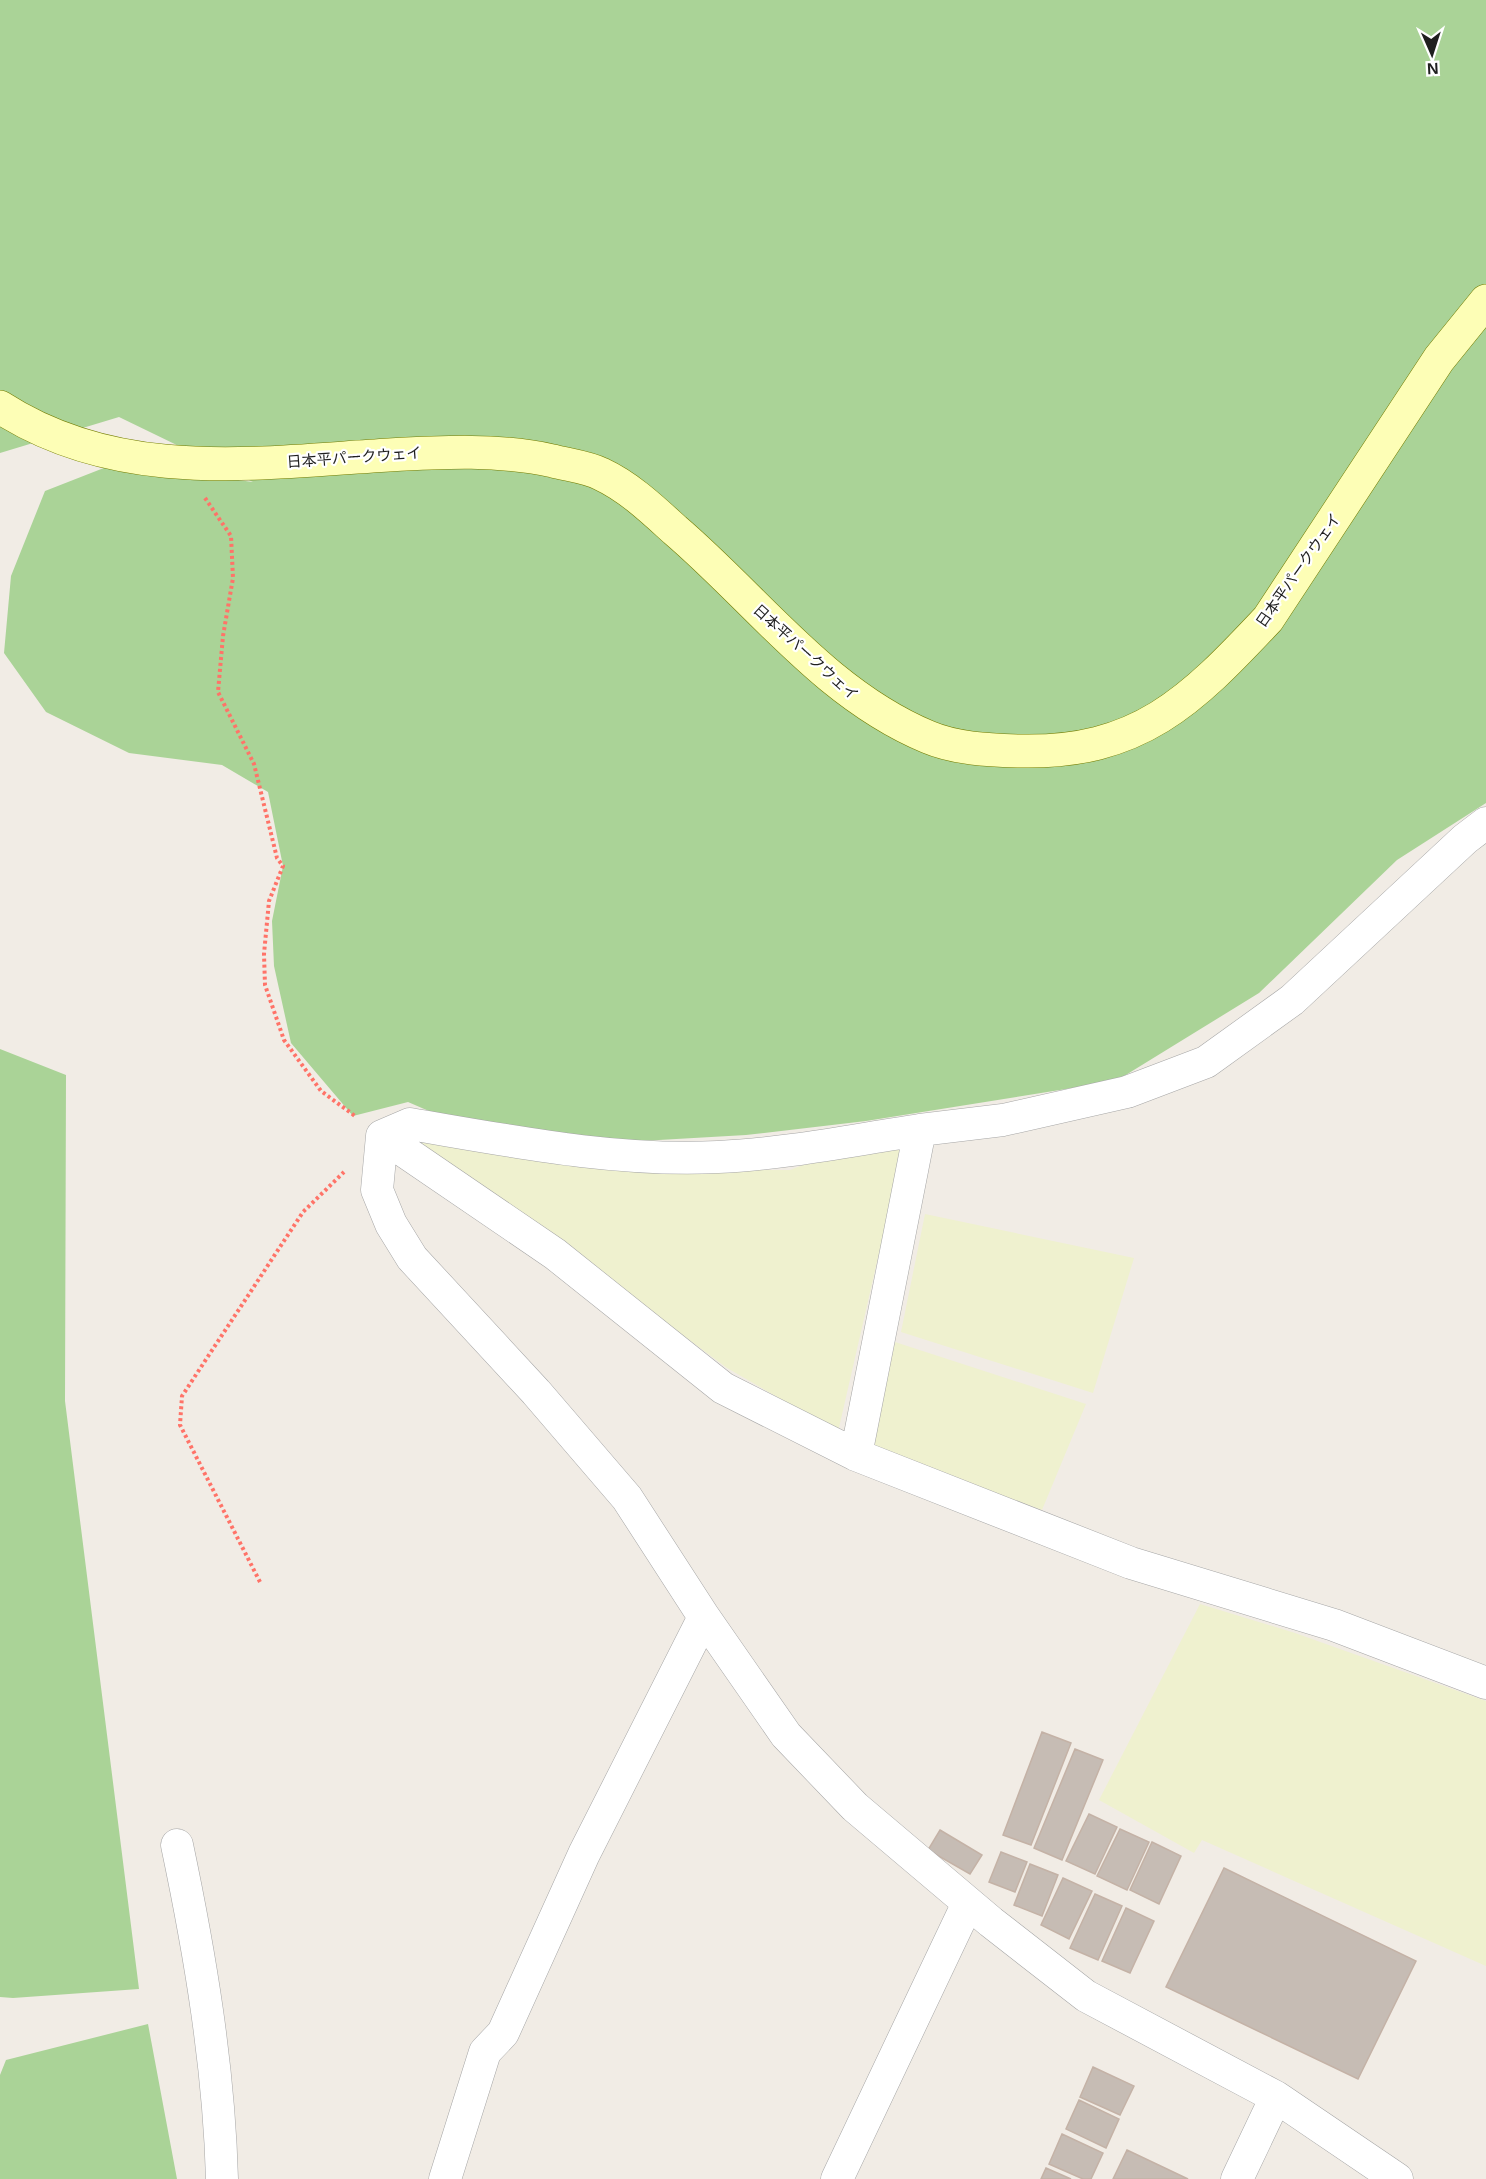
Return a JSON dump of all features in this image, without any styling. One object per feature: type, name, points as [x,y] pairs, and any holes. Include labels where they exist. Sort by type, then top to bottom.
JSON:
[{"type":"street","name":"日本平パークウェイ","points":[[0,407],[22,422],[90,449],[173,464],[262,463],[431,452],[490,453],[548,460],[601,474],[644,502],[709,559],[790,642],[859,701],[930,739],[984,750],[1047,752],[1094,744],[1142,729],[1187,699],[1240,649],[1268,619],[1439,359],[1486,301]]},
{"type":"street","points":[[382,1136],[410,1124],[615,1155],[715,1157],[772,1153],[920,1130],[1003,1120],[1127,1092],[1206,1062],[1292,1000],[1479,839]]},
{"type":"street","points":[[856,1455],[920,1130]]},
{"type":"street","points":[[382,1136],[555,1254],[650,1333],[723,1388],[856,1455],[1131,1563],[1334,1625],[1486,1683]]},
{"type":"street","points":[[382,1136],[377,1190],[391,1224],[412,1258],[536,1392],[627,1498],[704,1617],[786,1735],[855,1807],[968,1903],[1086,1996],[1276,2097],[1397,2179]]},
{"type":"street","points":[[445,2179],[485,2052],[503,2033],[584,1854],[704,1617]]},
{"type":"street","points":[[177,1845],[189,1900],[213,2057],[222,2179]]},
{"type":"street","points":[[837,2179],[968,1903]]},
{"type":"street","points":[[1237,2179],[1276,2097]]},
{"type":"path","points":[[199,490],[231,536],[233,578],[223,636],[218,692],[254,764],[277,858],[283,866],[269,900],[264,954],[265,985],[284,1040],[321,1090],[382,1136],[303,1212],[182,1396],[180,1425],[260,1582]]},
{"type":"green space","points":[[0,0],[1486,0],[1486,803],[1397,860],[1259,993],[1116,1081],[866,1121],[746,1135],[589,1144],[452,1121],[408,1102],[353,1116],[291,1043],[274,966],[272,921],[283,866],[268,792],[222,765],[129,753],[46,712],[4,653],[11,576],[45,491],[114,464],[253,482],[119,417],[0,453]]},
{"type":"green space","points":[[0,1049],[66,1075],[65,1401],[139,1989],[0,1997]]},
{"type":"green space","points":[[424,1133],[668,1170],[790,1170],[846,1148],[894,1145],[902,1153],[838,1432],[727,1368],[588,1265],[416,1144]]},
{"type":"green space","points":[[925,1214],[1134,1258],[1093,1393],[901,1332]]},
{"type":"green space","points":[[895,1342],[1086,1404],[1042,1510],[873,1448]]},
{"type":"green space","points":[[1200,1604],[1295,1633],[1486,1701],[1486,1966],[1202,1840],[1194,1853],[1099,1800]]},
{"type":"green space","points":[[148,2024],[177,2179],[0,2179],[0,2075],[6,2060]]},
{"type":"building","points":[[1042,1732],[1071,1743],[1031,1845],[1003,1835]]},
{"type":"building","points":[[1075,1749],[1103,1760],[1062,1860],[1034,1848]]},
{"type":"building","points":[[1089,1814],[1117,1827],[1095,1874],[1066,1861]]},
{"type":"building","points":[[1120,1829],[1149,1842],[1127,1890],[1097,1876]]},
{"type":"building","points":[[940,1830],[982,1855],[970,1874],[928,1850]]},
{"type":"building","points":[[1152,1842],[1181,1856],[1159,1904],[1130,1890]]},
{"type":"building","points":[[1001,1852],[1027,1862],[1015,1892],[989,1882]]},
{"type":"building","points":[[1030,1864],[1058,1875],[1042,1916],[1014,1905]]},
{"type":"building","points":[[1224,1868],[1416,1961],[1358,2079],[1166,1987]]},
{"type":"building","points":[[1063,1878],[1092,1891],[1069,1939],[1041,1925]]},
{"type":"building","points":[[1095,1894],[1122,1906],[1098,1960],[1070,1948]]},
{"type":"building","points":[[1126,1908],[1154,1921],[1130,1973],[1102,1961]]},
{"type":"building","points":[[1093,2067],[1134,2086],[1120,2115],[1080,2097]]},
{"type":"building","points":[[1079,2100],[1119,2119],[1106,2148],[1066,2129]]},
{"type":"building","points":[[1062,2134],[1103,2153],[1091,2179],[1083,2179],[1049,2164]]},
{"type":"building","points":[[1127,2150],[1188,2179],[1113,2179]]},
{"type":"building","points":[[1046,2168],[1071,2179],[1041,2179]]}]
